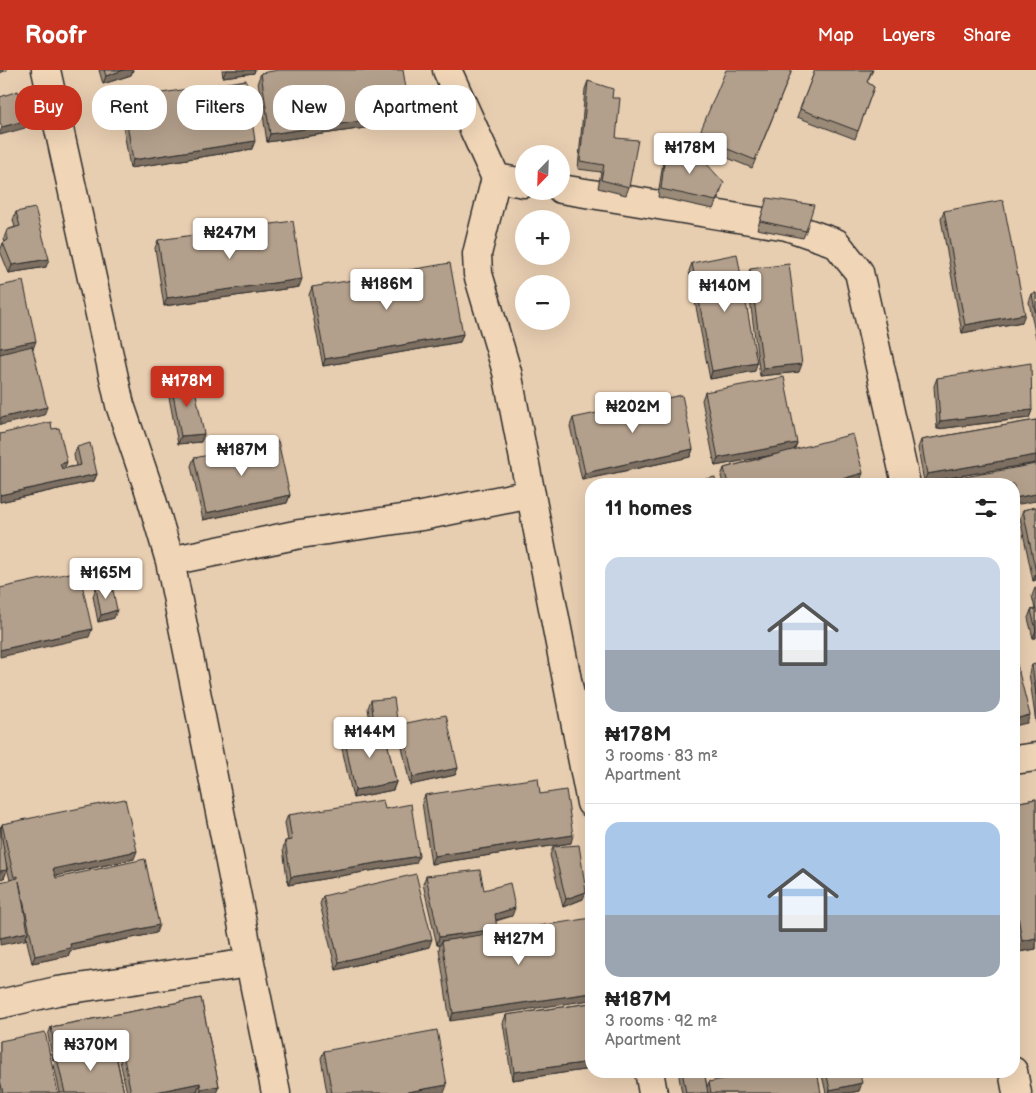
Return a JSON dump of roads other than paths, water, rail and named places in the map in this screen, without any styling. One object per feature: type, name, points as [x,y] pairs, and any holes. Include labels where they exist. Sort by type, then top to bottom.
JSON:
[{"type":"street","points":[[46,70],[120,406],[150,490],[170,561],[276,1093]]},
{"type":"street","points":[[447,70],[496,178],[477,254],[478,274],[507,372],[585,772]]},
{"type":"street","points":[[496,178],[515,181]]},
{"type":"street","points":[[570,190],[787,226],[836,243],[859,272],[905,478]]},
{"type":"street","points":[[170,561],[300,534],[422,516],[531,494]]},
{"type":"street","points":[[1020,759],[1036,757]]},
{"type":"street","points":[[0,1004],[57,991],[250,963]]},
{"type":"street","points":[[650,1078],[653,1093]]},
{"type":"street","points":[[1014,1078],[1017,1093]]}]
